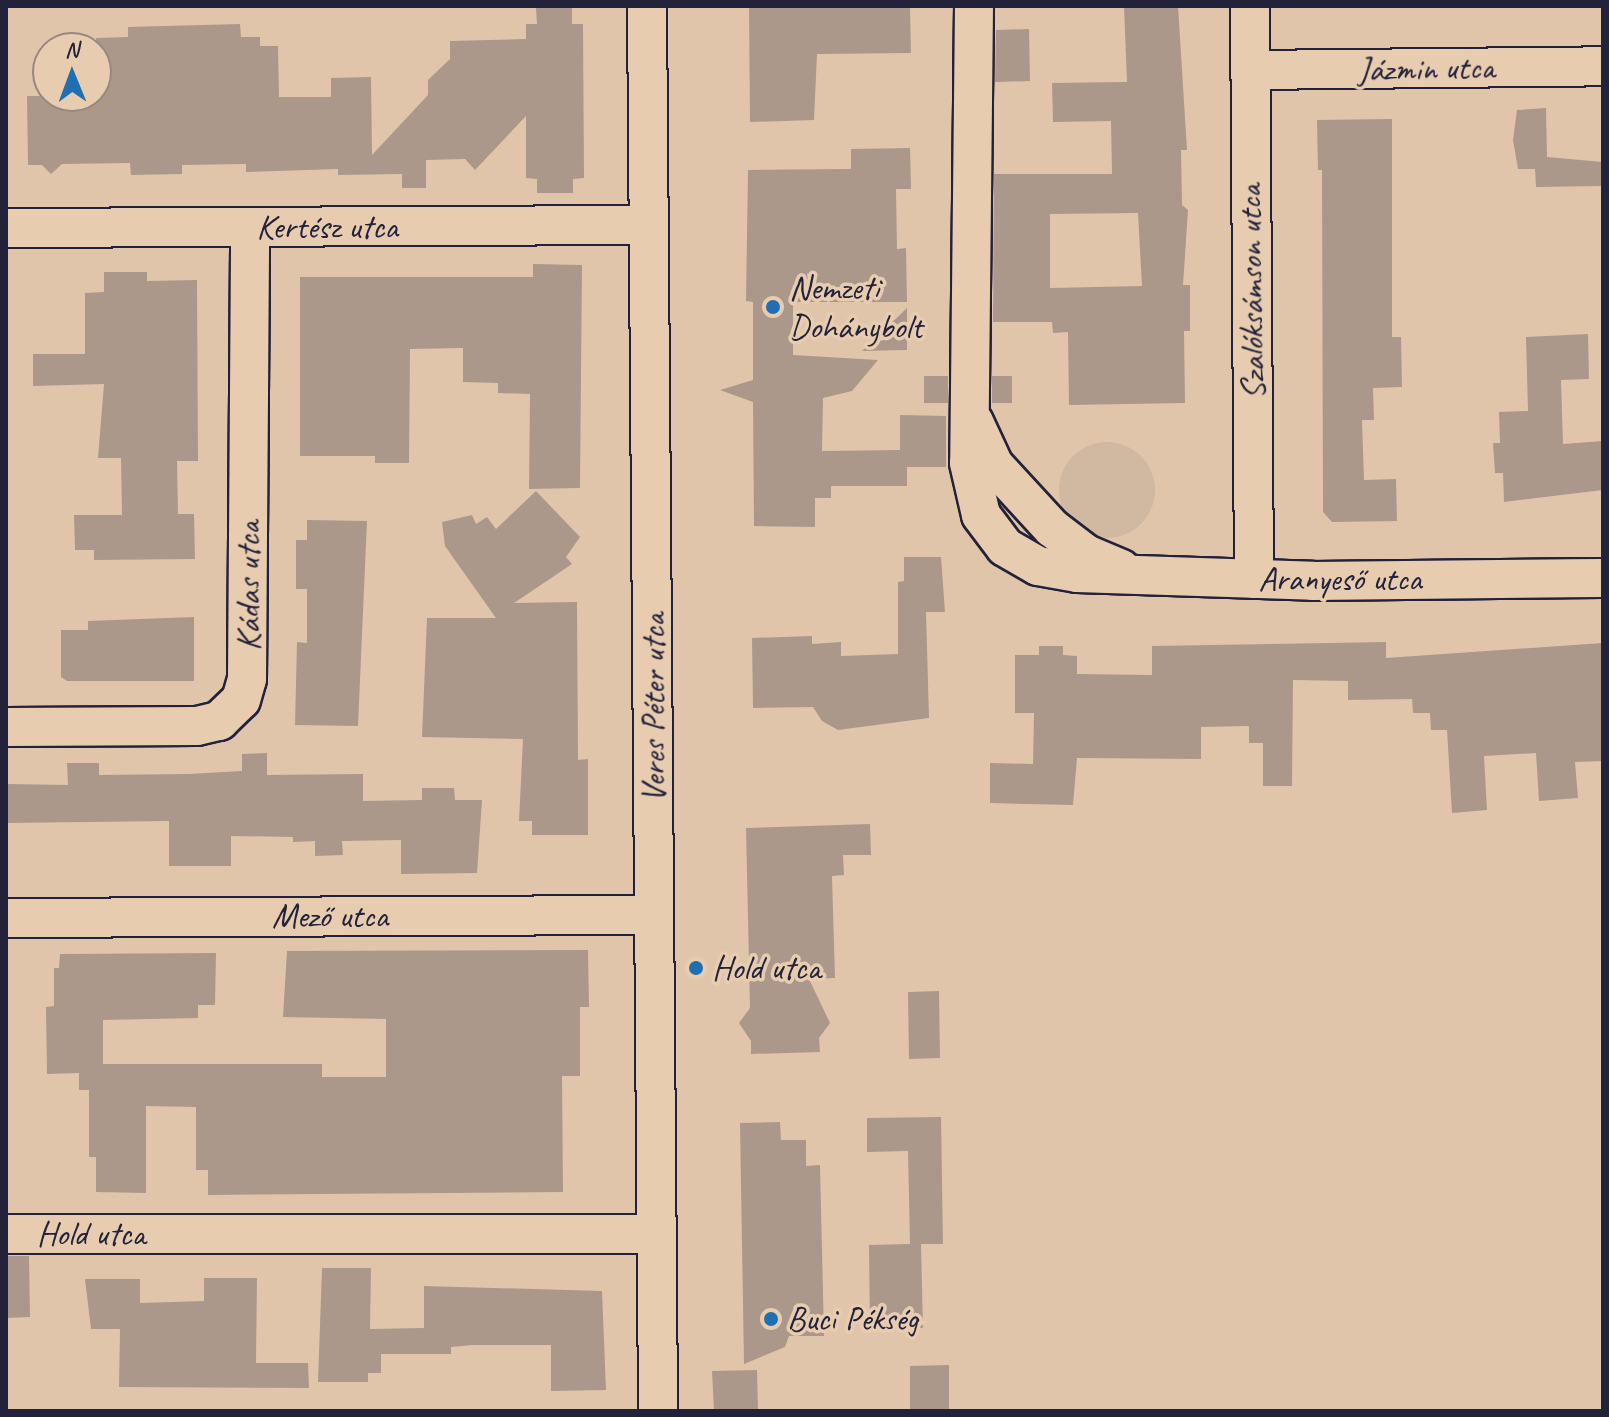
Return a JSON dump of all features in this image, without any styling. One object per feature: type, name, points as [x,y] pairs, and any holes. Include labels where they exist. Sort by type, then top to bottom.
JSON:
[{"type":"street","name":"Veres Péter utca","points":[[647,6],[658,1411]]},
{"type":"street","points":[[974,6],[967,392],[984,449],[1033,508],[1086,554],[1145,576]]},
{"type":"street","name":"Szalóksámson utca","points":[[1250,6],[1254,579]]},
{"type":"street","name":"Jázmin utca","points":[[1250,70],[1603,66]]},
{"type":"street","name":"Kertész utca","points":[[6,228],[649,225]]},
{"type":"street","name":"Kádas utca","points":[[6,727],[202,725],[223,718],[243,696],[247,679],[250,227]]},
{"type":"street","name":"Aranyeső utca","points":[[967,392],[970,476],[981,515],[1016,555],[1038,566],[1077,573],[1254,579],[1603,578]]},
{"type":"street","name":"Mező utca","points":[[6,918],[654,915]]},
{"type":"street","name":"Hold utca","points":[[6,1234],[657,1234]]},
{"type":"shaded area","points":[[1107,442],[1125,446],[1141,456],[1151,472],[1155,490],[1151,508],[1141,524],[1125,534],[1107,538],[1089,534],[1073,524],[1063,508],[1059,490],[1063,472],[1073,456],[1089,446]]},
{"type":"building","points":[[749,6],[910,6],[911,53],[817,54],[814,120],[750,122]]},
{"type":"building","points":[[1124,6],[1178,6],[1187,150],[1181,150],[1182,205],[1188,210],[1183,285],[1190,285],[1190,331],[1184,331],[1185,403],[1069,405],[1068,332],[1053,333],[1052,322],[993,322],[994,174],[1112,174],[1111,121],[1053,122],[1052,83],[1127,82]],"holes":[[[1138,213],[1142,286],[1050,288],[1050,214]]]},
{"type":"building","points":[[536,8],[572,8],[572,24],[583,24],[584,178],[573,179],[573,193],[537,193],[537,179],[526,178],[526,116],[475,170],[465,159],[426,160],[426,188],[402,188],[402,174],[338,175],[338,169],[246,172],[246,164],[182,165],[182,174],[131,175],[130,163],[62,164],[51,174],[42,165],[28,165],[27,96],[32,96],[32,112],[112,112],[112,38],[128,37],[128,27],[240,24],[241,37],[260,37],[260,46],[278,46],[279,97],[331,97],[331,78],[371,77],[372,155],[428,95],[428,80],[450,59],[450,41],[526,39],[526,24],[537,24]]},
{"type":"building","points":[[1029,29],[1030,81],[995,82],[996,30]]},
{"type":"building","points":[[1546,108],[1547,157],[1603,162],[1603,186],[1536,187],[1535,169],[1518,169],[1513,140],[1517,110]]},
{"type":"building","points":[[1392,119],[1392,337],[1401,337],[1402,387],[1373,388],[1374,420],[1362,420],[1364,480],[1396,479],[1397,521],[1332,522],[1323,512],[1322,170],[1318,170],[1317,120]]},
{"type":"building","points":[[910,148],[911,189],[896,189],[897,249],[906,248],[907,302],[793,302],[793,355],[878,360],[852,391],[823,398],[822,451],[900,450],[900,415],[946,416],[946,467],[907,467],[907,486],[831,486],[831,498],[815,498],[815,527],[754,526],[753,402],[720,390],[753,380],[753,302],[746,301],[748,170],[851,169],[851,149]]},
{"type":"building","points":[[533,264],[582,265],[580,488],[529,489],[530,394],[498,393],[498,383],[463,382],[463,348],[410,349],[409,463],[375,463],[375,456],[300,456],[300,277],[533,277]]},
{"type":"building","points":[[104,272],[147,272],[147,281],[197,280],[198,461],[177,461],[178,514],[194,514],[195,559],[94,560],[94,550],[75,550],[74,515],[122,515],[121,458],[98,458],[104,384],[33,386],[33,354],[85,354],[85,293],[104,292]]},
{"type":"building","points":[[907,308],[907,350],[862,351]]},
{"type":"building","points":[[1588,334],[1589,379],[1561,380],[1563,444],[1603,441],[1603,490],[1504,502],[1503,473],[1495,473],[1493,443],[1500,443],[1499,412],[1528,411],[1526,337]]},
{"type":"building","points":[[924,376],[948,376],[948,403],[924,403]]},
{"type":"building","points":[[992,376],[1012,376],[1012,403],[992,403]]},
{"type":"building","points":[[536,491],[580,537],[566,557],[572,564],[514,603],[577,602],[578,760],[588,759],[588,835],[532,835],[532,821],[519,821],[523,739],[422,737],[427,618],[496,618],[445,546],[442,522],[472,515],[476,524],[487,517],[496,529]]},
{"type":"building","points":[[307,520],[367,521],[358,726],[295,725],[297,642],[307,643],[307,589],[296,589],[296,540],[307,540]]},
{"type":"building","points":[[904,557],[941,557],[945,612],[926,612],[929,718],[838,730],[822,721],[813,707],[753,708],[752,638],[812,636],[812,644],[841,642],[841,656],[898,654],[898,582],[904,581]]},
{"type":"building","points":[[194,617],[194,681],[67,681],[61,677],[61,630],[88,630],[88,621]]},
{"type":"building","points":[[1386,642],[1386,658],[1603,643],[1603,761],[1575,762],[1578,798],[1539,801],[1536,753],[1484,756],[1487,810],[1452,813],[1447,730],[1431,730],[1430,713],[1413,713],[1412,699],[1348,700],[1348,681],[1293,680],[1292,786],[1263,786],[1263,743],[1249,743],[1249,726],[1201,727],[1201,759],[1077,758],[1073,805],[990,803],[990,763],[1033,764],[1034,713],[1015,713],[1015,655],[1039,655],[1039,646],[1063,646],[1063,655],[1077,656],[1077,674],[1152,675],[1152,646]]},
{"type":"building","points":[[267,753],[267,775],[363,774],[363,801],[422,800],[422,788],[454,788],[455,800],[482,800],[477,873],[401,874],[401,840],[342,841],[343,855],[315,856],[315,841],[293,842],[293,837],[231,836],[231,866],[169,866],[169,821],[6,823],[6,784],[68,785],[67,763],[99,763],[99,775],[189,774],[242,771],[242,754]]},
{"type":"building","points":[[870,824],[871,855],[843,855],[844,875],[832,876],[835,978],[809,979],[830,1023],[819,1038],[820,1052],[751,1054],[751,1041],[739,1023],[750,1008],[746,828]]},
{"type":"building","points":[[588,950],[589,1007],[580,1007],[580,1076],[562,1076],[563,1192],[208,1195],[208,1170],[196,1170],[196,1107],[146,1106],[146,1193],[96,1192],[96,1157],[89,1157],[89,1090],[79,1090],[79,1073],[47,1074],[46,1007],[54,1006],[54,968],[59,968],[60,954],[216,953],[215,1005],[198,1005],[198,1018],[103,1020],[103,1064],[322,1064],[322,1077],[386,1077],[386,1019],[283,1017],[287,951]]},
{"type":"building","points":[[939,991],[940,1058],[909,1059],[908,992]]},
{"type":"building","points":[[941,1117],[943,1244],[921,1244],[923,1328],[870,1329],[869,1245],[910,1244],[908,1151],[867,1152],[867,1118]]},
{"type":"building","points":[[780,1122],[781,1140],[806,1140],[806,1166],[820,1165],[824,1336],[789,1336],[785,1347],[744,1364],[740,1123]]},
{"type":"building","points":[[6,1256],[29,1256],[30,1317],[6,1318]]},
{"type":"building","points":[[322,1268],[371,1268],[370,1329],[424,1328],[424,1286],[602,1291],[606,1390],[551,1391],[551,1345],[473,1345],[451,1347],[451,1354],[381,1354],[381,1373],[368,1373],[368,1382],[318,1382]]},
{"type":"building","points":[[204,1278],[257,1278],[256,1363],[308,1363],[309,1388],[119,1387],[120,1329],[91,1329],[85,1279],[140,1279],[140,1303],[204,1301]]},
{"type":"building","points":[[949,1365],[949,1411],[910,1411],[910,1366]]},
{"type":"building","points":[[757,1370],[758,1411],[714,1411],[712,1371]]},
{"type":"place","name":"Nemzeti Dohánybolt","points":[[773,307]]},
{"type":"place","name":"Hold utca","points":[[696,968]]},
{"type":"place","name":"Buci Pékség","points":[[771,1319]]}]
